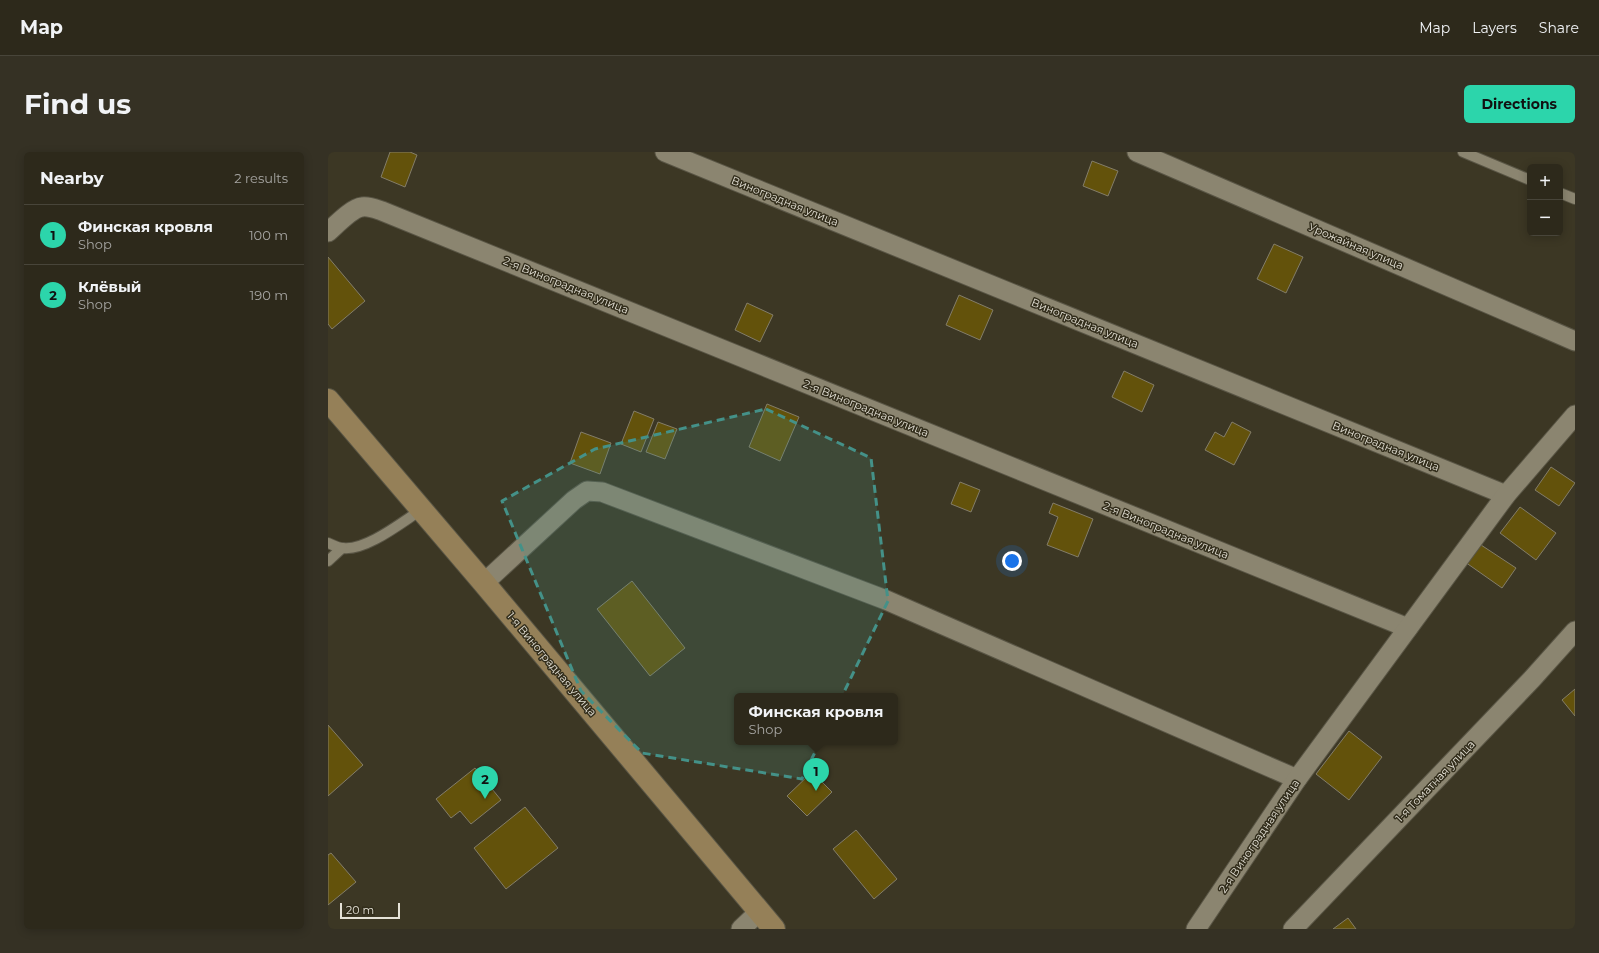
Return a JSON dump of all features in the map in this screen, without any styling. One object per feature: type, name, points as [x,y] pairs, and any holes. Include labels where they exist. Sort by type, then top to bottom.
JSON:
[{"type":"main road","name":"1-я Виноградная улица","points":[[328,400],[484,583],[774,929]]},
{"type":"street","name":"Виноградная улица","points":[[665,152],[1506,494]]},
{"type":"street","name":"Урожайная улица","points":[[1137,152],[1575,341]]},
{"type":"street","name":"2-я Виноградная улица","points":[[328,232],[354,210],[362,207],[382,211],[1408,628]]},
{"type":"street","name":"2-я Виноградная улица","points":[[1196,929],[1297,779],[1506,494],[1575,415]]},
{"type":"street","points":[[484,583],[574,500],[586,491],[602,492],[886,600],[1297,779]]},
{"type":"street","name":"1-я Томатная улица","points":[[1294,929],[1532,679],[1575,631]]},
{"type":"street","points":[[741,929],[759,912]]},
{"type":"lane","points":[[1463,152],[1527,179]]},
{"type":"lane","points":[[1563,194],[1575,199]]},
{"type":"lane","points":[[328,543],[342,548],[354,548],[366,544],[421,510]]},
{"type":"lane","points":[[328,561],[342,548]]},
{"type":"highlighted area","points":[[766,409],[871,458],[888,601],[802,779],[642,753],[581,691],[502,501],[595,449]]},
{"type":"building","points":[[390,152],[410,152],[417,155],[405,187],[381,177]]},
{"type":"building","points":[[1092,161],[1118,171],[1108,196],[1083,186]]},
{"type":"building","points":[[1274,244],[1303,257],[1286,293],[1257,279]]},
{"type":"building","points":[[328,257],[365,301],[332,329],[328,324]]},
{"type":"building","points":[[959,295],[993,310],[980,340],[946,325]]},
{"type":"building","points":[[747,303],[773,315],[760,342],[735,330]]},
{"type":"building","points":[[1124,371],[1154,385],[1142,412],[1112,397]]},
{"type":"building","points":[[767,404],[799,417],[780,461],[749,447]]},
{"type":"building","points":[[634,411],[654,419],[641,452],[621,444]]},
{"type":"building","points":[[658,422],[677,429],[665,459],[646,452]]},
{"type":"building","points":[[1232,422],[1251,432],[1234,465],[1205,450],[1215,432],[1224,437]]},
{"type":"building","points":[[581,432],[611,443],[600,474],[570,463]]},
{"type":"building","points":[[1551,467],[1575,483],[1559,506],[1535,490]]},
{"type":"building","points":[[960,482],[980,490],[971,512],[951,504]]},
{"type":"building","points":[[1053,503],[1093,519],[1078,557],[1047,545],[1058,517],[1049,513]]},
{"type":"building","points":[[1520,507],[1556,533],[1536,560],[1500,533]]},
{"type":"building","points":[[1478,543],[1516,568],[1502,588],[1465,562]]},
{"type":"building","points":[[632,581],[685,648],[650,676],[597,609]]},
{"type":"building","points":[[1575,689],[1575,716],[1562,700]]},
{"type":"building","points":[[328,725],[363,765],[328,796]]},
{"type":"building","points":[[1349,731],[1382,757],[1349,800],[1316,774]]},
{"type":"building","points":[[475,768],[501,800],[471,824],[460,811],[451,818],[436,799]]},
{"type":"building","points":[[812,772],[832,792],[807,816],[787,796]]},
{"type":"building","points":[[525,807],[558,848],[506,889],[474,848]]},
{"type":"building","points":[[856,830],[897,879],[874,899],[833,849]]},
{"type":"building","points":[[331,853],[356,882],[328,905],[328,855]]},
{"type":"building","points":[[1348,918],[1356,929],[1333,929]]},
{"type":"place","name":"Финская кровля","points":[[816,791]]},
{"type":"place","name":"Клёвый","points":[[485,799]]}]
